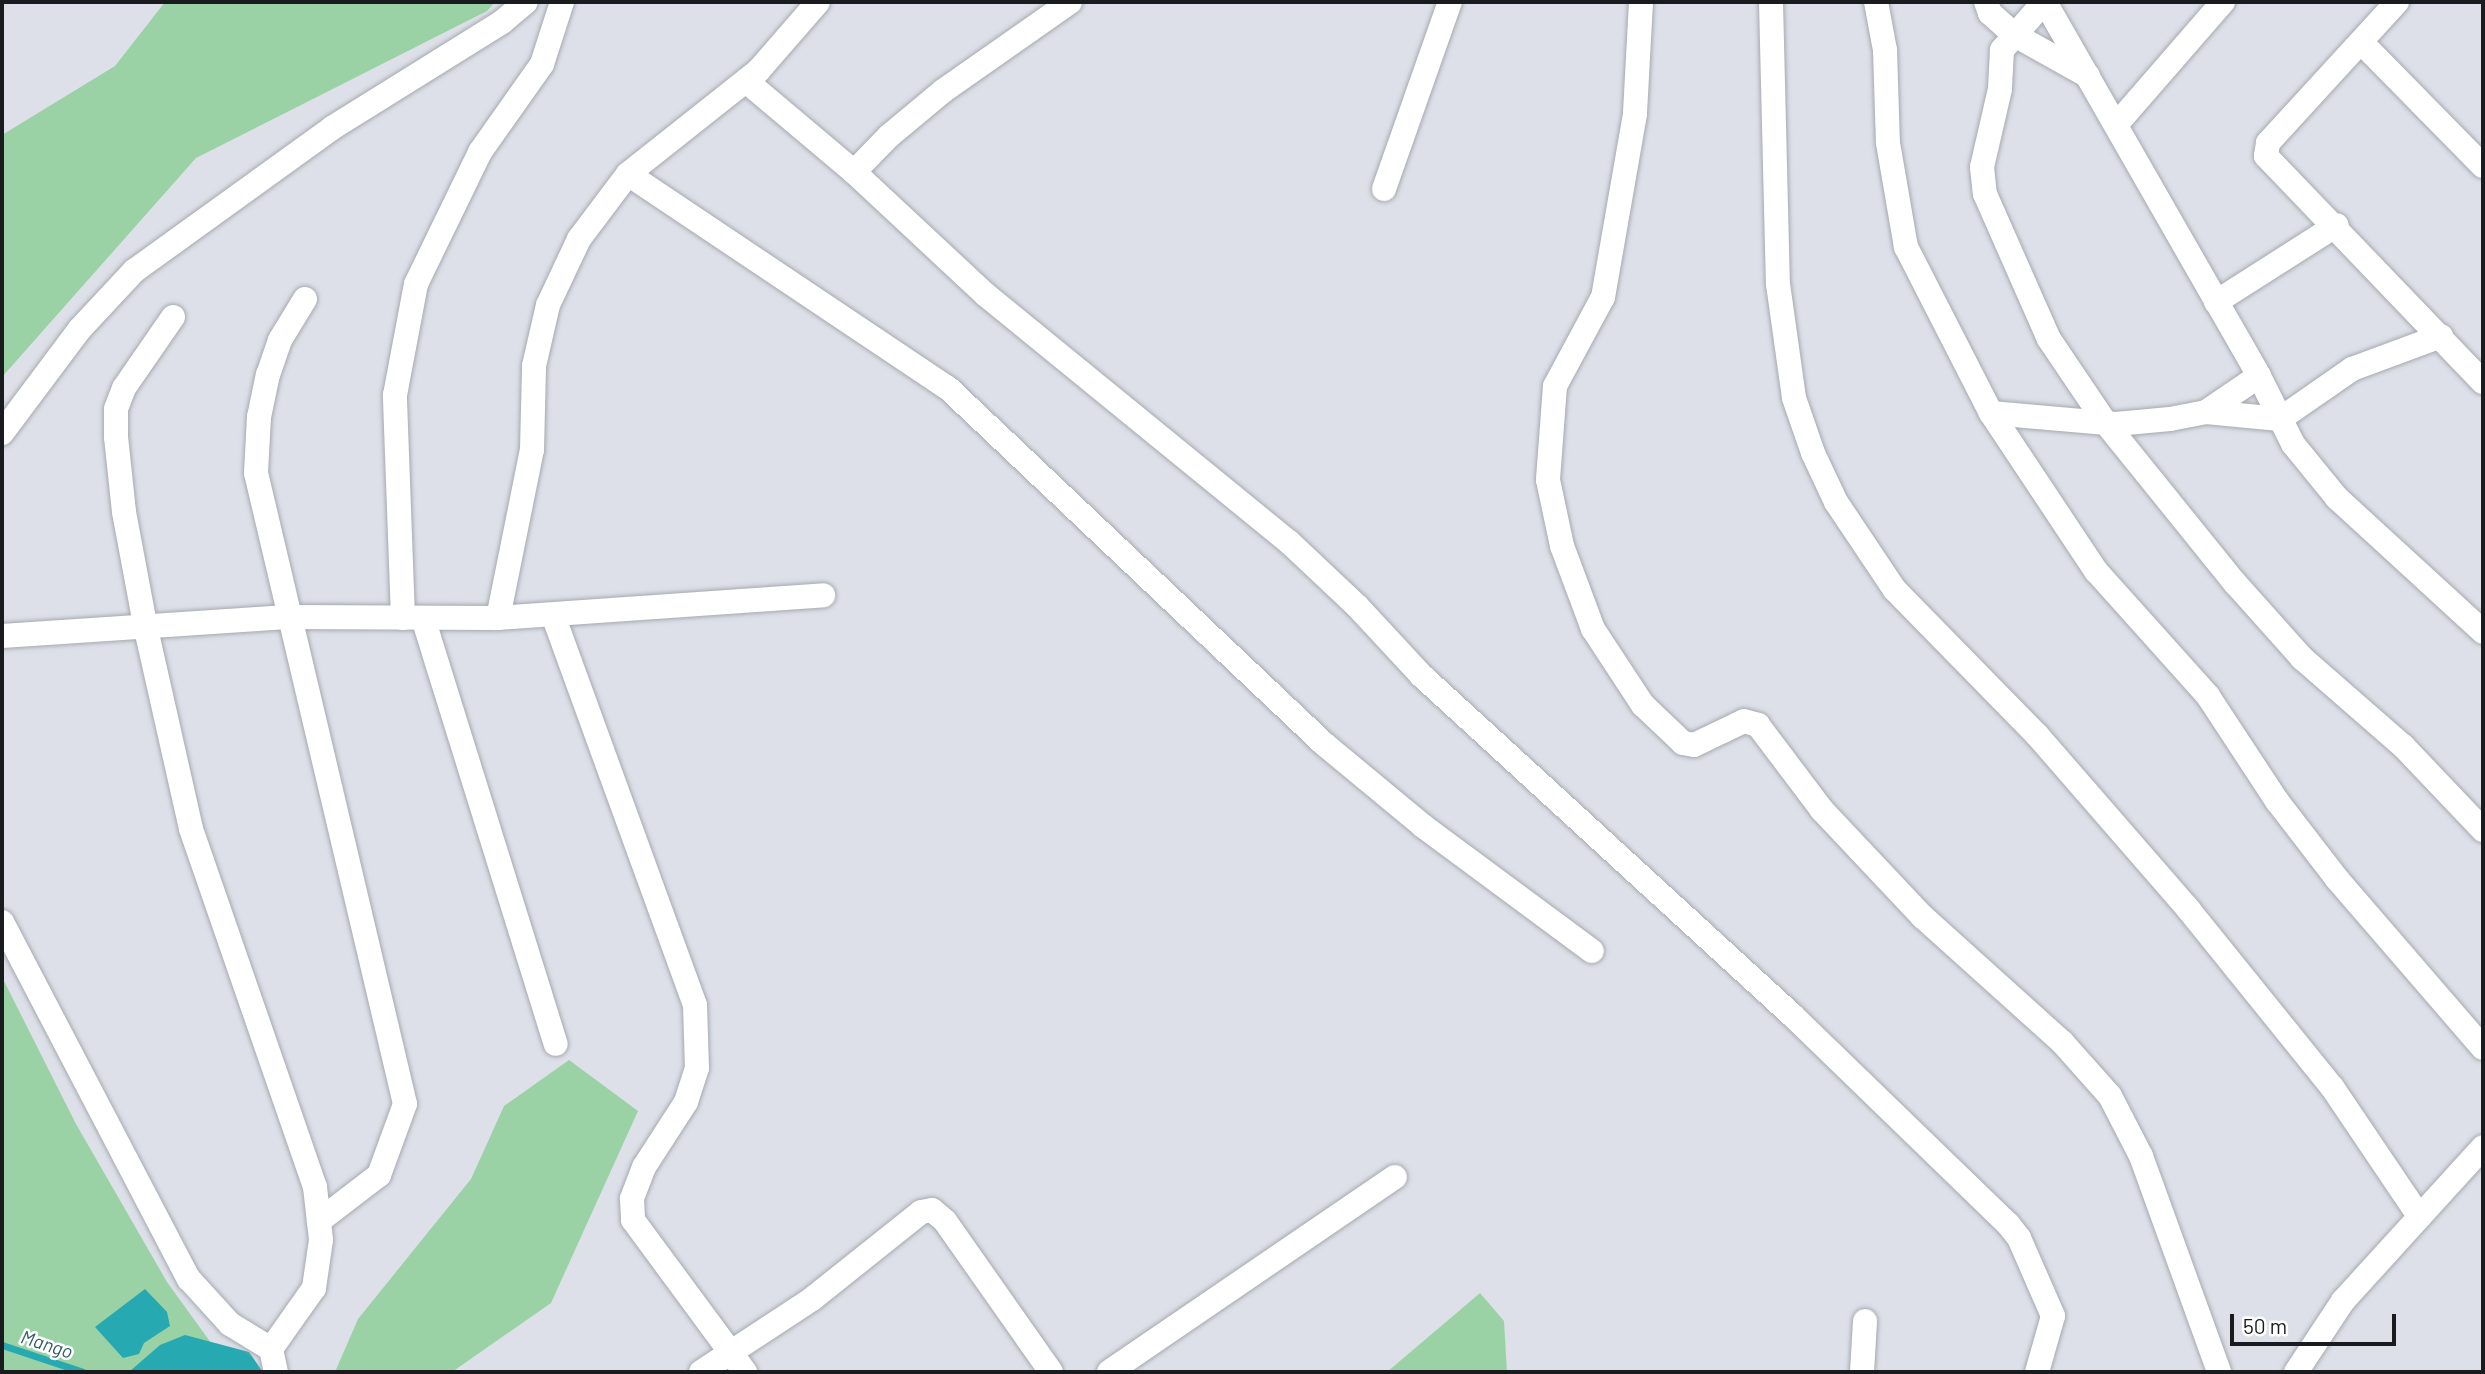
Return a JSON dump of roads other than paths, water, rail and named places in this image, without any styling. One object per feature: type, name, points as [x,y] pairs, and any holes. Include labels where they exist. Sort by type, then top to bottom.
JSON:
[{"type":"street","points":[[2,433],[79,330],[134,271],[332,128],[502,22],[526,2]]},
{"type":"street","points":[[556,1044],[413,618],[395,395],[416,284],[480,152],[542,64],[562,2]]},
{"type":"street","points":[[498,618],[532,450],[534,366],[548,305],[579,239],[628,174],[676,132],[746,81],[781,48],[818,2]]},
{"type":"street","points":[[854,172],[889,136],[943,91],[1070,2]]},
{"type":"street","points":[[1384,189],[1450,2]]},
{"type":"street","points":[[1641,2],[1635,114],[1603,297],[1555,386],[1548,480],[1562,546],[1593,629],[1643,705],[1683,743],[1694,745],[1744,721],[1758,725],[1822,810],[1923,917],[2062,1042],[2110,1096],[2141,1156],[2219,1372]]},
{"type":"street","points":[[1771,2],[1778,284],[1794,398],[1836,502],[1895,590],[2037,735],[2189,910],[2332,1087],[2419,1216]]},
{"type":"street","points":[[1876,2],[1885,50],[1888,143],[1906,247],[1991,413],[2096,571],[2208,696],[2337,879],[2483,1048]]},
{"type":"street","points":[[1986,2],[1990,13],[2013,34],[2088,76]]},
{"type":"street","points":[[2482,629],[2337,498],[2293,444],[2259,376],[2045,2],[2013,34],[2000,57],[2000,89],[1983,156],[1983,187],[2049,339],[2105,422],[2302,658],[2403,746],[2483,830]]},
{"type":"street","points":[[2116,125],[2223,2]]},
{"type":"street","points":[[2397,2],[2266,150],[2270,162],[2337,225],[2483,382]]},
{"type":"street","points":[[2361,42],[2483,163]]},
{"type":"street","points":[[746,81],[854,172],[986,295],[1289,542],[1357,606],[1422,676],[1792,1015],[2008,1224],[2019,1238],[2053,1315],[2037,1372]]},
{"type":"street","points":[[628,174],[948,388],[1324,744],[1423,826],[1592,951]]},
{"type":"street","points":[[2216,302],[2337,225]]},
{"type":"street","points":[[305,299],[280,340],[259,417],[256,474],[287,617],[405,1104],[379,1175],[319,1221]]},
{"type":"street","points":[[2,922],[189,1279],[230,1324],[273,1360],[314,1289],[321,1240],[315,1187],[191,829],[146,629],[124,513],[116,409],[139,363],[173,317]]},
{"type":"street","points":[[1991,413],[2105,422],[2170,419],[2206,412],[2280,419],[2353,369],[2441,336]]},
{"type":"street","points":[[2206,412],[2259,376]]},
{"type":"street","points":[[2,636],[146,629],[287,617],[498,618],[823,595]]},
{"type":"street","points":[[553,615],[695,1005],[697,1068],[685,1102],[644,1167],[632,1199],[633,1220],[739,1363]]},
{"type":"street","points":[[2296,1372],[2343,1301],[2483,1147]]},
{"type":"street","points":[[1109,1372],[1395,1177]]},
{"type":"street","points":[[701,1372],[739,1363],[898,1234],[920,1212],[932,1210],[945,1221],[1051,1372]]},
{"type":"street","points":[[1862,1372],[1865,1321]]},
{"type":"water","points":[[145,1289],[167,1312],[170,1326],[144,1343],[139,1354],[123,1358],[95,1327]]},
{"type":"water","points":[[185,1335],[249,1352],[263,1372],[129,1372],[160,1345]]},
{"type":"waterway","name":"Mango","points":[[2,1345],[83,1372]]}]
